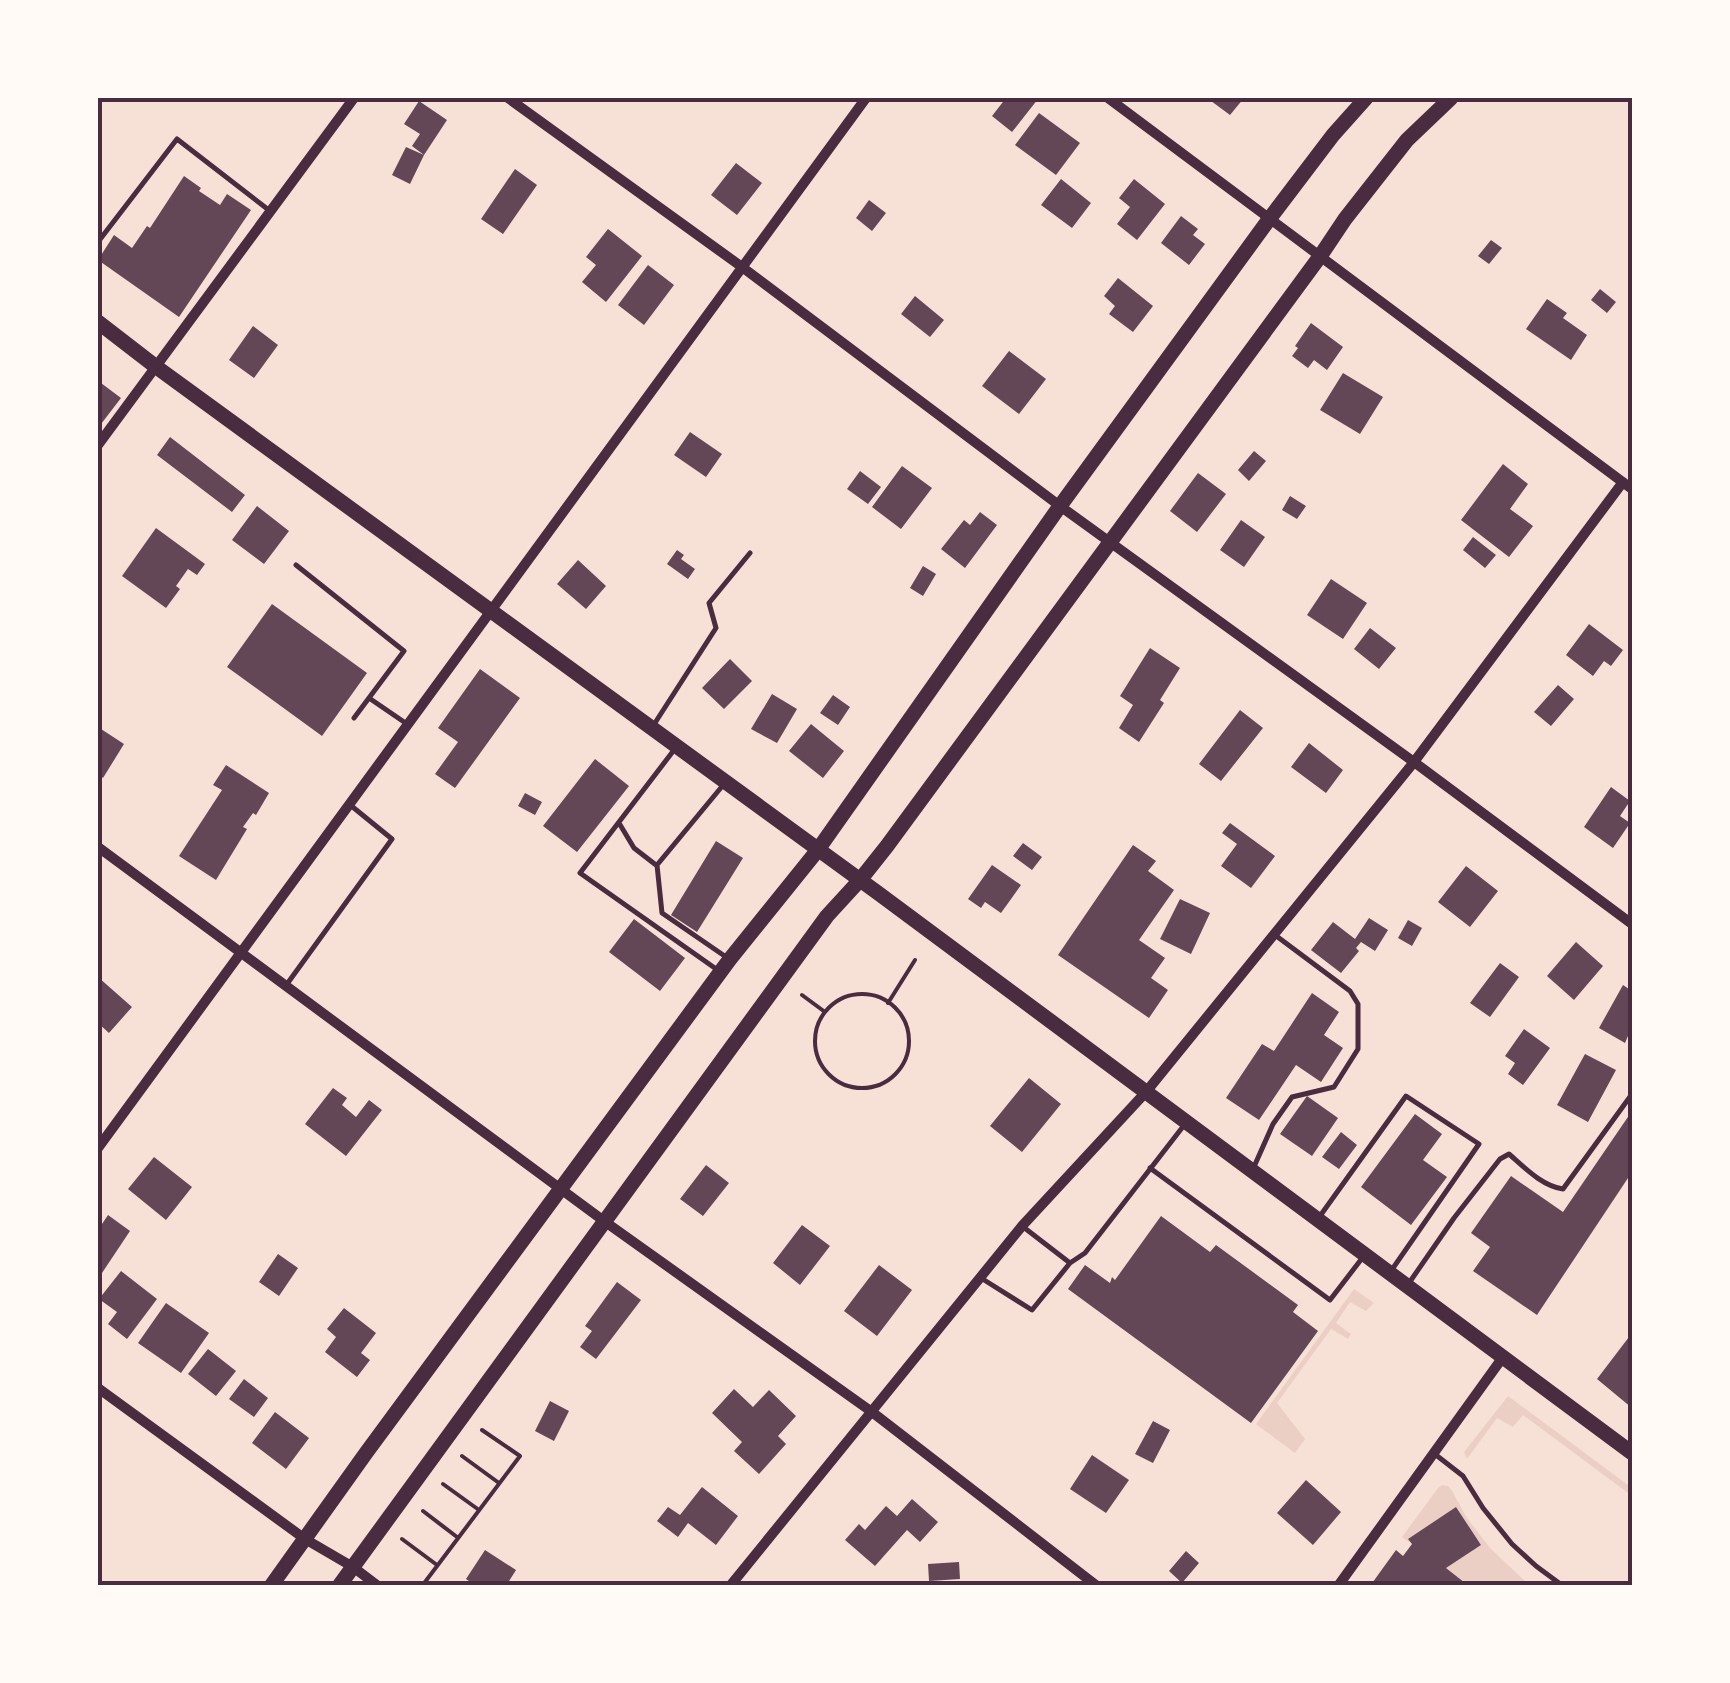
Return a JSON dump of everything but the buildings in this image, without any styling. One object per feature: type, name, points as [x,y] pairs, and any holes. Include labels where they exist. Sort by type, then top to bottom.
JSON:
[{"type":"main road","points":[[271,1586],[726,966],[818,850],[1060,506],[1270,218],[1366,98]]},
{"type":"main road","points":[[339,1586],[827,916],[860,880],[1321,256],[1344,219],[1407,140],[1450,98]]},
{"type":"main road","points":[[98,322],[1187,1121],[1632,1453]]},
{"type":"street","points":[[98,446],[354,98]]},
{"type":"street","points":[[508,98],[1632,924]]},
{"type":"street","points":[[98,1148],[866,98]]},
{"type":"street","points":[[730,1586],[1022,1226],[1146,1092],[1414,762],[1628,485],[1108,98]]},
{"type":"street","points":[[98,848],[604,1222],[872,1412],[1097,1586]]},
{"type":"street","points":[[1338,1586],[1503,1357]]},
{"type":"street","points":[[98,1388],[305,1539],[378,1586]]},
{"type":"lane","points":[[98,242],[176,139],[270,211]]},
{"type":"lane","points":[[651,728],[716,628],[709,603],[750,554]]},
{"type":"lane","points":[[296,565],[404,651],[354,718]]},
{"type":"lane","points":[[369,698],[408,724]]},
{"type":"lane","points":[[677,747],[580,873],[726,966]]},
{"type":"lane","points":[[726,782],[657,866],[662,913],[726,966]]},
{"type":"lane","points":[[286,986],[392,839],[349,804]]},
{"type":"lane","points":[[619,822],[634,848],[657,866]]},
{"type":"lane","points":[[1252,1170],[1273,1124],[1292,1097],[1334,1087],[1358,1049],[1358,1004],[1350,991],[1273,934]]},
{"type":"lane","points":[[1407,1286],[1500,1159],[1509,1154],[1534,1176],[1563,1189],[1632,1094]]},
{"type":"lane","points":[[1318,1219],[1406,1096],[1479,1144],[1390,1273]]},
{"type":"lane","points":[[981,1278],[1032,1310],[1070,1263],[1085,1253],[1187,1121]]},
{"type":"lane","points":[[1150,1168],[1330,1300],[1365,1255]]},
{"type":"lane","points":[[1022,1226],[1070,1263]]},
{"type":"lane","points":[[1434,1453],[1463,1476],[1512,1544],[1563,1586]]},
{"type":"path","points":[[888,1003],[915,960]]},
{"type":"path","points":[[802,995],[824,1012]]},
{"type":"path","points":[[851,995],[882,998],[905,1020],[908,1052],[902,1067],[878,1085],[863,1088],[835,1080],[817,1055],[815,1040],[824,1012],[851,995]]},
{"type":"path","points":[[422,1586],[520,1456],[482,1430]]},
{"type":"path","points":[[462,1456],[499,1484]]},
{"type":"path","points":[[442,1484],[479,1510]]},
{"type":"path","points":[[423,1511],[457,1537]]},
{"type":"path","points":[[402,1540],[437,1566]]},
{"type":"shaded area","points":[[1354,1289],[1374,1303],[1366,1311],[1350,1302],[1336,1323],[1351,1334],[1348,1339],[1331,1329],[1277,1403],[1305,1439],[1295,1453],[1256,1424]]},
{"type":"shaded area","points":[[1508,1396],[1632,1488],[1632,1496],[1523,1415],[1513,1427],[1497,1418],[1467,1459],[1464,1452]]},
{"type":"shaded area","points":[[1442,1485],[1448,1486],[1490,1548],[1527,1583],[1525,1586],[1469,1585],[1446,1568],[1481,1545],[1456,1508],[1409,1540],[1412,1544],[1402,1537]]}]
